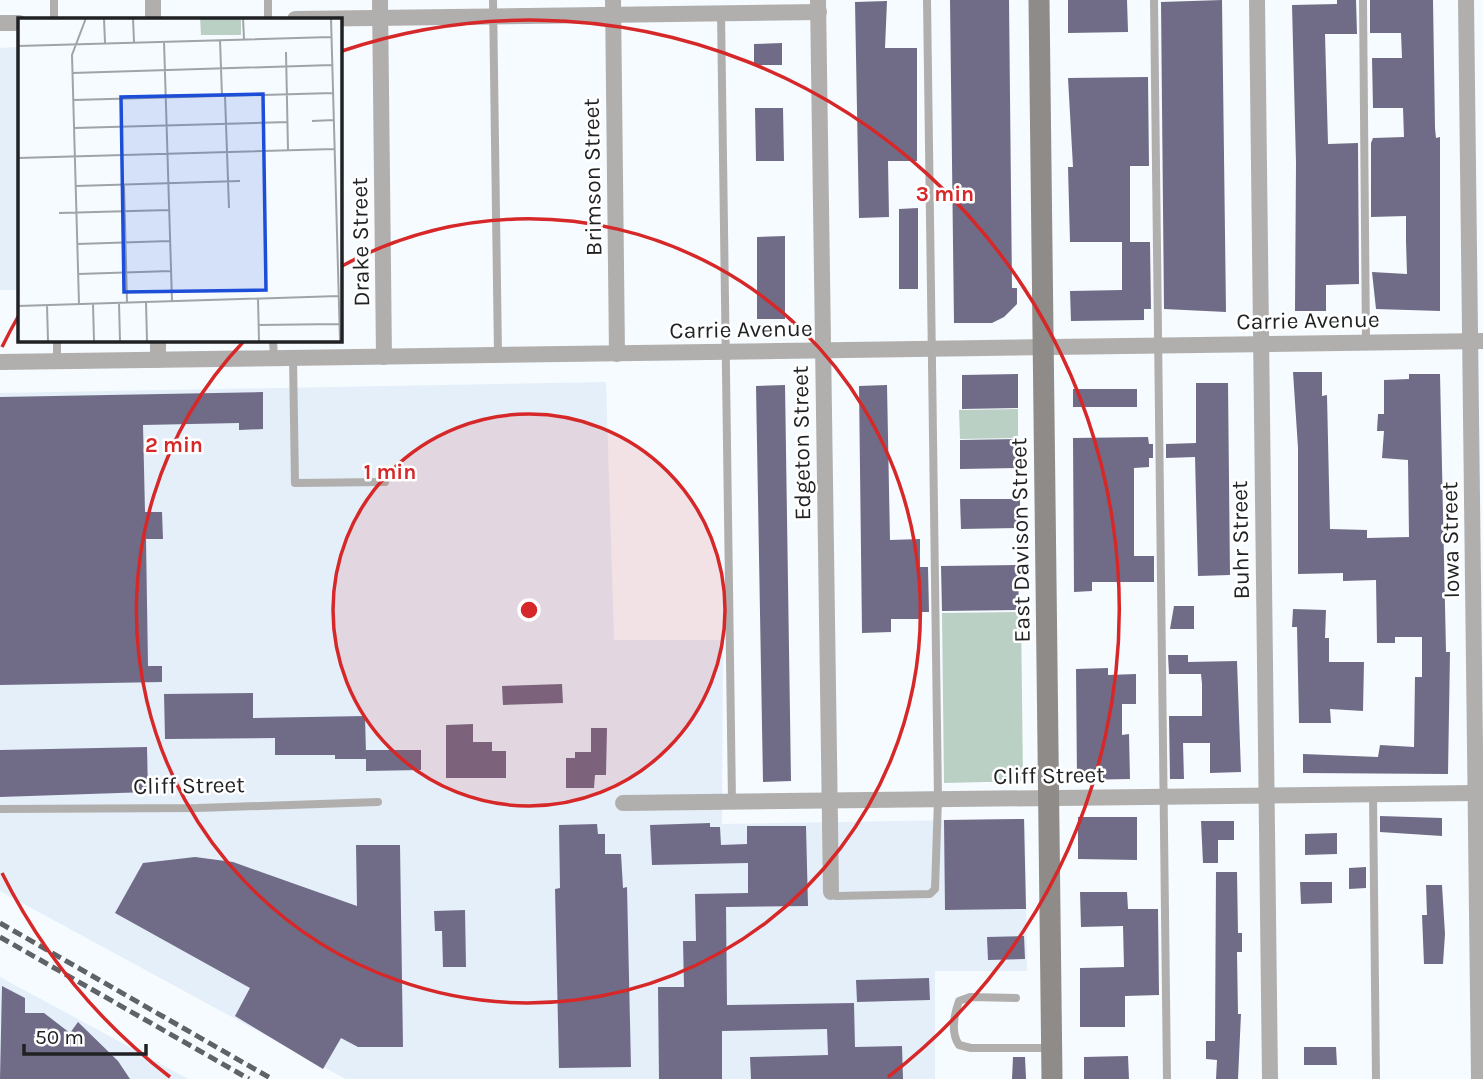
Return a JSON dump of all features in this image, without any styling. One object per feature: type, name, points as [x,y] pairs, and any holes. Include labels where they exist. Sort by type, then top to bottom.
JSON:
[{"type":"main road","name":"East Davison Street","points":[[1040,0],[1052,1079]]},
{"type":"street","points":[[153,0],[153,18]]},
{"type":"street","name":"Drake Street","points":[[380,0],[384,357]]},
{"type":"street","name":"Buhr Street","points":[[1257,0],[1270,1079]]},
{"type":"street","name":"Iowa Street","points":[[1466,0],[1476,341],[1479,1079]]},
{"type":"street","points":[[341,18],[380,18],[493,8],[613,7],[721,13],[818,6]]},
{"type":"street","name":"Edgeton Street","points":[[818,6],[831,892]]},
{"type":"street","name":"Brimson Street","points":[[613,7],[617,354]]},
{"type":"street","points":[[0,23],[18,23]]},
{"type":"street","points":[[158,341],[158,360]]},
{"type":"street","name":"Carrie Avenue","points":[[0,362],[1476,341]]},
{"type":"street","name":"Cliff Street","points":[[623,803],[1476,793]]},
{"type":"lane","points":[[54,0],[54,18]]},
{"type":"lane","points":[[268,0],[268,18]]},
{"type":"lane","points":[[831,892],[835,896],[930,894],[935,889],[938,799],[927,0]]},
{"type":"lane","points":[[1154,0],[1167,1079]]},
{"type":"lane","points":[[1363,0],[1366,342]]},
{"type":"lane","points":[[493,8],[498,355]]},
{"type":"lane","points":[[721,13],[732,802]]},
{"type":"lane","points":[[57,341],[57,361]]},
{"type":"lane","points":[[273,341],[274,358]]},
{"type":"lane","points":[[293,358],[295,483],[385,482]]},
{"type":"lane","points":[[1373,794],[1376,1079]]},
{"type":"lane","name":"Cliff Street","points":[[0,809],[198,808],[378,802]]},
{"type":"lane","points":[[1016,998],[970,997],[959,1001],[954,1013],[954,1038],[959,1045],[1052,1048]]},
{"type":"shaded area","points":[[18,47],[18,290],[0,290],[0,48]]},
{"type":"shaded area","points":[[606,382],[614,640],[723,640],[722,824],[1025,819],[1027,971],[935,971],[935,1079],[346,1079],[0,891],[0,393]]},
{"type":"shaded area","points":[[0,977],[148,1057],[188,1079],[0,1079]]},
{"type":"green space","points":[[1018,409],[1018,438],[960,439],[959,410]]},
{"type":"green space","points":[[1021,612],[1023,781],[944,783],[942,613]]},
{"type":"building","points":[[950,0],[1009,0],[1012,288],[1017,288],[1017,304],[1004,317],[992,323],[954,323]]},
{"type":"building","points":[[1068,0],[1127,0],[1128,32],[1068,33]]},
{"type":"building","points":[[1222,0],[1226,312],[1164,309],[1161,2]]},
{"type":"building","points":[[1337,0],[1356,0],[1357,34],[1325,34],[1328,144],[1358,143],[1359,284],[1326,285],[1326,311],[1295,311],[1296,163],[1292,5],[1337,4]]},
{"type":"building","points":[[1370,0],[1433,0],[1435,128],[1436,138],[1440,137],[1440,311],[1376,309],[1372,272],[1407,274],[1406,216],[1371,217],[1373,138],[1404,137],[1403,108],[1373,108],[1372,58],[1402,58],[1401,33],[1370,33]]},
{"type":"building","points":[[887,1],[885,48],[917,48],[917,161],[888,161],[889,217],[859,218],[855,2]]},
{"type":"building","points":[[782,43],[782,65],[754,65],[754,44]]},
{"type":"building","points":[[1148,77],[1149,166],[1130,166],[1130,242],[1150,242],[1151,309],[1144,309],[1144,320],[1071,321],[1070,291],[1122,290],[1122,242],[1070,242],[1068,167],[1073,167],[1068,78]]},
{"type":"building","points":[[755,108],[783,108],[784,161],[756,161]]},
{"type":"building","points":[[918,208],[918,289],[899,289],[899,209]]},
{"type":"building","points":[[785,236],[785,319],[757,319],[757,237]]},
{"type":"building","points":[[1293,372],[1322,372],[1322,396],[1327,395],[1330,529],[1367,530],[1367,538],[1409,537],[1408,460],[1382,458],[1384,431],[1377,431],[1378,414],[1384,414],[1384,380],[1409,379],[1409,374],[1440,374],[1446,652],[1450,652],[1448,774],[1303,773],[1303,754],[1378,757],[1380,745],[1414,747],[1415,677],[1422,677],[1422,637],[1395,637],[1395,643],[1377,643],[1376,580],[1343,581],[1343,573],[1298,574],[1298,448]]},
{"type":"building","points":[[1018,374],[1018,408],[962,409],[962,375]]},
{"type":"building","points":[[1196,383],[1228,383],[1230,575],[1198,576],[1195,457],[1166,458],[1166,444],[1196,443]]},
{"type":"building","points":[[785,385],[791,781],[763,782],[756,386]]},
{"type":"building","points":[[887,385],[890,540],[920,539],[920,567],[928,567],[929,612],[920,612],[920,619],[891,619],[891,632],[862,633],[859,386]]},
{"type":"building","points":[[1073,389],[1137,389],[1137,407],[1073,407]]},
{"type":"building","points":[[263,392],[263,429],[239,430],[239,423],[143,425],[145,512],[162,512],[163,539],[146,539],[148,666],[162,666],[162,682],[0,685],[0,397]]},
{"type":"building","points":[[1148,437],[1149,444],[1153,444],[1153,458],[1149,458],[1149,467],[1134,468],[1134,556],[1154,556],[1154,582],[1092,582],[1092,591],[1074,592],[1073,438]]},
{"type":"building","points":[[1019,439],[1019,468],[960,469],[960,440]]},
{"type":"building","points":[[960,499],[1020,499],[1020,528],[961,529]]},
{"type":"building","points":[[1018,565],[1019,610],[942,611],[941,566]]},
{"type":"building","points":[[1174,606],[1194,606],[1194,629],[1170,629]]},
{"type":"building","points":[[1293,609],[1326,610],[1325,638],[1329,638],[1329,662],[1364,662],[1363,711],[1330,709],[1331,723],[1299,723],[1297,627],[1292,627]]},
{"type":"building","points":[[1168,655],[1188,655],[1188,662],[1237,661],[1241,772],[1210,773],[1210,743],[1183,743],[1184,779],[1170,779],[1169,716],[1202,716],[1202,684],[1201,674],[1169,674]]},
{"type":"building","points":[[1108,668],[1108,675],[1136,674],[1136,704],[1122,704],[1122,735],[1129,734],[1130,779],[1077,780],[1076,669]]},
{"type":"building","points":[[562,684],[563,703],[503,705],[502,686]]},
{"type":"building","points":[[253,693],[253,718],[365,716],[366,753],[366,750],[421,750],[421,770],[366,771],[366,759],[335,759],[335,755],[275,755],[275,738],[165,739],[164,694]]},
{"type":"building","points":[[473,724],[473,742],[492,742],[492,751],[506,751],[506,778],[446,778],[446,725]]},
{"type":"building","points":[[591,728],[607,728],[606,775],[595,775],[594,788],[566,788],[566,758],[575,758],[575,752],[591,752]]},
{"type":"building","points":[[147,747],[148,792],[0,797],[0,750]]},
{"type":"building","points":[[1380,816],[1442,818],[1442,836],[1380,832]]},
{"type":"building","points":[[1078,817],[1137,817],[1137,860],[1078,859]]},
{"type":"building","points":[[1024,819],[1026,909],[945,910],[944,820]]},
{"type":"building","points":[[1201,821],[1234,821],[1234,840],[1218,840],[1218,863],[1203,863]]},
{"type":"building","points":[[710,823],[710,827],[720,827],[721,845],[747,844],[747,826],[806,826],[808,906],[726,907],[727,1005],[854,1003],[855,1047],[902,1046],[903,1079],[751,1079],[750,1057],[828,1055],[827,1029],[722,1031],[722,1079],[659,1079],[658,987],[684,987],[683,941],[696,941],[695,894],[748,893],[748,863],[652,865],[650,825]]},
{"type":"building","points":[[597,824],[598,834],[605,834],[605,854],[621,854],[623,888],[627,887],[631,1067],[559,1068],[555,889],[560,888],[559,825]]},
{"type":"building","points":[[1337,833],[1337,854],[1305,855],[1305,834]]},
{"type":"building","points":[[356,845],[400,845],[403,1047],[358,1047],[341,1038],[323,1069],[235,1016],[250,988],[115,913],[143,863],[195,857],[233,862],[357,906]]},
{"type":"building","points":[[1366,867],[1366,888],[1349,889],[1349,868]]},
{"type":"building","points":[[1216,872],[1237,872],[1238,933],[1242,933],[1242,952],[1237,952],[1238,1014],[1241,1014],[1238,1079],[1216,1079],[1217,1060],[1206,1059],[1206,1041],[1215,1041]]},
{"type":"building","points":[[1300,882],[1332,882],[1332,903],[1301,904]]},
{"type":"building","points":[[1426,885],[1442,885],[1445,934],[1443,964],[1424,964],[1422,915],[1427,915]]},
{"type":"building","points":[[1080,892],[1127,892],[1128,909],[1158,909],[1159,995],[1125,996],[1125,1027],[1080,1027],[1080,968],[1124,967],[1123,926],[1081,927]]},
{"type":"building","points":[[465,910],[466,967],[443,967],[442,931],[435,931],[434,911]]},
{"type":"building","points":[[1024,936],[1025,959],[988,960],[987,937]]},
{"type":"building","points":[[929,978],[930,1000],[857,1002],[856,980]]},
{"type":"building","points":[[2,986],[25,998],[25,1013],[44,1013],[70,1033],[78,1022],[118,1061],[130,1079],[0,1079]]},
{"type":"building","points":[[1304,1047],[1336,1047],[1337,1065],[1304,1065]]},
{"type":"building","points":[[1128,1056],[1129,1079],[1084,1079],[1084,1057]]},
{"type":"building","points":[[1013,1057],[1025,1057],[1026,1079],[1012,1079]]},
{"type":"railway","points":[[0,923],[272,1079]]},
{"type":"railway","points":[[0,937],[249,1079]]}]
